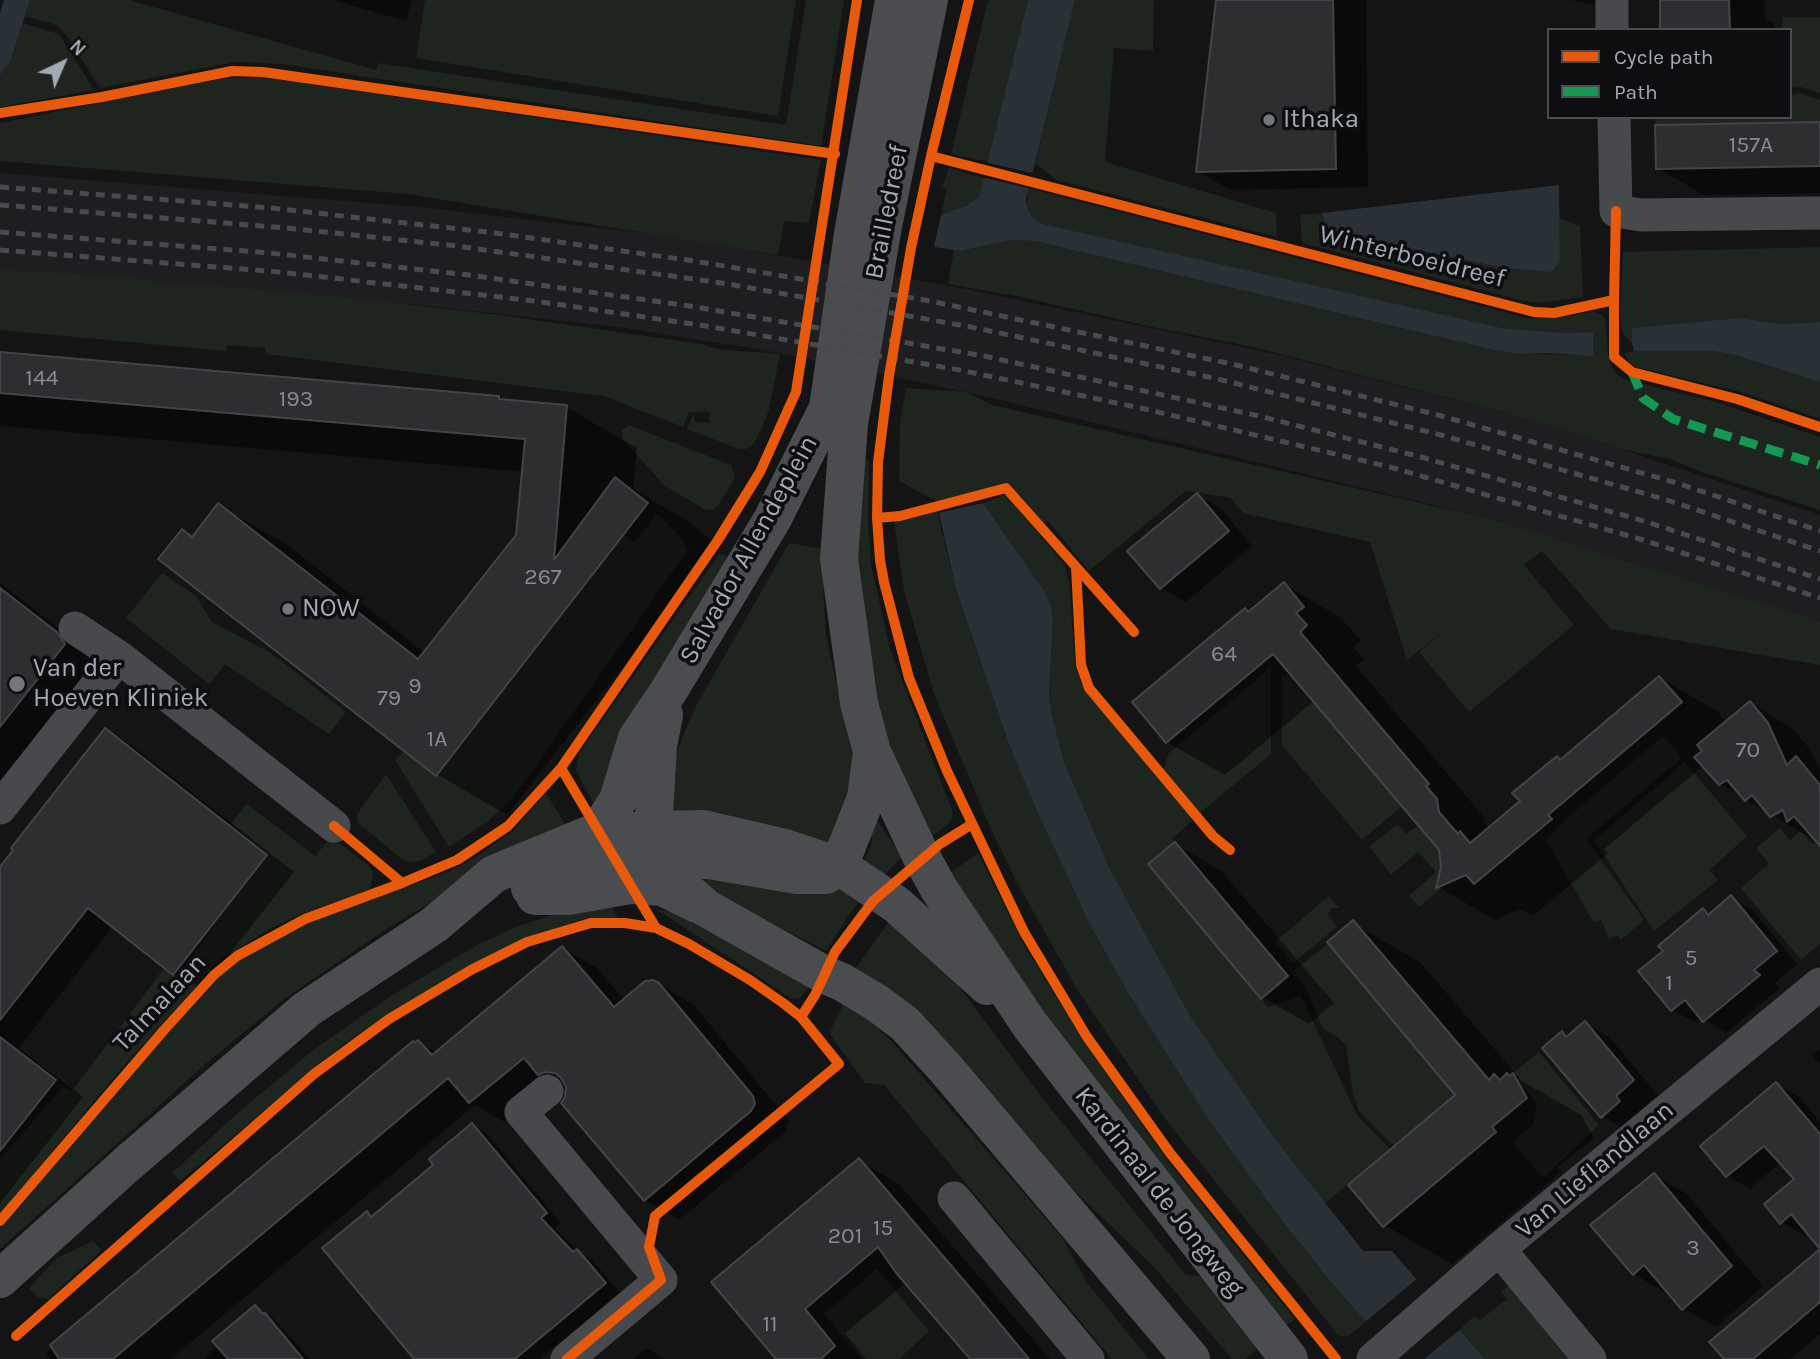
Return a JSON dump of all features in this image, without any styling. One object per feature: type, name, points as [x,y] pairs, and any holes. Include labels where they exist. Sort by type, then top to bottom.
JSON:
[{"type":"main road","name":"Brailledreef","points":[[839,416],[853,234],[894,0]]},
{"type":"main road","name":"Brailledreef","points":[[839,416],[883,226],[929,0]]},
{"type":"main road","name":"Salvador Allendeplein","points":[[598,831],[618,800],[637,738],[839,416]]},
{"type":"main road","name":"Salvador Allendeplein","points":[[839,416],[839,559],[859,703],[872,752],[939,889],[1030,1025]]},
{"type":"main road","name":"Salvador Allendeplein","points":[[657,845],[658,746],[668,692]]},
{"type":"main road","name":"Salvador Allendeplein","points":[[839,866],[866,798],[872,752]]},
{"type":"main road","points":[[0,1279],[127,1164],[307,1009],[434,925],[598,831],[709,860],[797,875],[826,875],[839,866],[906,913],[1030,1025]]},
{"type":"main road","points":[[503,885],[657,845]]},
{"type":"main road","points":[[657,845],[677,883],[706,908]]},
{"type":"main road","points":[[503,885],[568,896],[629,885],[662,887],[706,908],[877,1003],[905,1024],[938,1060],[1191,1359]]},
{"type":"main road","name":"Kardinaal de Jongweg","points":[[1030,1025],[1289,1359]]},
{"type":"street","points":[[1612,0],[1612,28]]},
{"type":"street","points":[[1614,119],[1616,211],[1641,215],[1820,213]]},
{"type":"street","points":[[75,628],[119,657],[334,826]]},
{"type":"street","points":[[0,808],[119,657]]},
{"type":"street","name":"Van Lieflandlaan","points":[[1373,1359],[1499,1249],[1820,984]]},
{"type":"street","points":[[547,1091],[521,1112],[661,1280],[567,1359]]},
{"type":"street","points":[[954,1198],[1088,1359]]},
{"type":"street","points":[[1499,1249],[1590,1359]]},
{"type":"shaded area","points":[[4,0],[30,0],[11,60],[0,75],[0,13]]},
{"type":"shaded area","points":[[30,0],[129,0],[376,70],[378,63],[786,125],[806,0],[844,0],[821,146],[282,64],[236,62],[100,88],[57,25],[25,16]]},
{"type":"shaded area","points":[[425,0],[796,0],[778,116],[416,58]]},
{"type":"shaded area","points":[[988,0],[1028,0],[989,162],[951,154]]},
{"type":"shaded area","points":[[1028,0],[1075,0],[1026,199],[1032,217],[1042,224],[1502,328],[1564,333],[1593,332],[1593,356],[1520,354],[1494,350],[1035,241],[1010,240],[961,251],[934,247],[941,215],[968,205],[979,197]]},
{"type":"shaded area","points":[[1075,0],[1154,0],[1153,51],[1114,48],[1105,162],[1276,213],[1277,237],[1056,180],[1035,163]]},
{"type":"shaded area","points":[[1782,17],[1820,17],[1820,93],[1801,87],[1792,88],[1792,28],[1783,28]]},
{"type":"shaded area","points":[[23,23],[59,34],[94,90],[0,107],[0,75],[11,60]]},
{"type":"shaded area","points":[[263,77],[821,160],[809,223],[784,221],[778,255],[408,194],[0,161],[0,123],[206,82]]},
{"type":"shaded area","points":[[1799,93],[1820,100],[1820,122],[1655,125],[1655,119],[1792,119],[1792,95]]},
{"type":"shaded area","points":[[949,168],[984,178],[979,197],[969,205],[941,215],[947,189],[942,188]]},
{"type":"shaded area","points":[[0,173],[419,207],[669,236],[966,289],[1284,356],[1542,423],[1820,515],[1820,621],[1499,521],[967,392],[764,350],[618,327],[418,305],[0,274]]},
{"type":"shaded area","points":[[1559,185],[1560,261],[1552,272],[1505,268],[1334,233],[1325,225],[1322,213]]},
{"type":"shaded area","points":[[1028,188],[1527,318],[1599,313],[1605,318],[1610,363],[1617,374],[1626,380],[1716,402],[1820,437],[1820,510],[1670,459],[1625,450],[1531,420],[1254,347],[948,284],[954,250],[961,251],[1010,240],[1035,241],[1494,350],[1520,354],[1593,355],[1592,332],[1564,333],[1502,328],[1042,225],[1032,217],[1027,207]]},
{"type":"shaded area","points":[[1322,213],[1325,225],[1334,233],[1505,268],[1560,261],[1559,218],[1580,226],[1583,297],[1539,303],[1520,300],[1302,243],[1300,215]]},
{"type":"shaded area","points":[[1820,247],[1820,322],[1781,324],[1739,318],[1633,328],[1632,344],[1622,332],[1620,311],[1623,252]]},
{"type":"shaded area","points":[[0,270],[123,276],[162,283],[362,299],[500,315],[701,344],[716,349],[780,354],[769,410],[762,428],[753,445],[739,449],[687,429],[692,417],[695,422],[709,423],[710,412],[689,412],[683,427],[604,396],[265,354],[265,348],[227,345],[226,351],[0,330]]},
{"type":"shaded area","points":[[1739,318],[1781,324],[1820,322],[1820,382],[1732,354],[1713,351],[1634,351],[1632,344],[1632,328]]},
{"type":"shaded area","points":[[1713,351],[1732,354],[1820,382],[1820,419],[1741,392],[1635,367],[1624,353]]},
{"type":"shaded area","points":[[906,388],[967,392],[992,405],[1499,521],[1820,621],[1820,665],[1611,629],[1542,551],[1524,565],[1574,625],[1469,712],[1419,652],[1451,625],[1407,660],[1370,542],[1243,513],[1231,498],[1186,491],[1089,571],[1048,521],[1044,523],[1009,483],[936,501],[899,481],[900,422]]},
{"type":"shaded area","points":[[629,425],[731,465],[735,478],[718,506],[712,510],[704,509],[665,486],[622,438],[622,430]]},
{"type":"shaded area","points":[[861,456],[869,461],[868,521],[871,564],[890,649],[952,810],[953,818],[930,838],[884,733],[854,572]]},
{"type":"shaded area","points":[[1006,495],[1064,564],[1069,581],[1075,664],[1081,684],[1193,820],[1172,839],[1175,842],[1148,863],[1268,1007],[1301,996],[1357,1115],[1391,1150],[1325,1203],[1272,1135],[1189,1014],[1109,867],[1055,734],[1049,694],[1053,619],[1051,606],[1045,592],[983,503]]},
{"type":"shaded area","points":[[983,503],[1045,592],[1051,606],[1053,619],[1049,694],[1063,759],[1109,867],[1189,1014],[1272,1135],[1363,1251],[1392,1251],[1485,1359],[1399,1359],[1331,1282],[1281,1219],[1210,1122],[1130,996],[1090,925],[1036,809],[1010,747],[956,589],[939,513]]},
{"type":"shaded area","points":[[937,511],[956,589],[1010,747],[1090,925],[1130,996],[1210,1122],[1281,1219],[1331,1282],[1367,1321],[1347,1337],[1338,1335],[1166,1120],[1078,991],[1016,881],[989,825],[934,694],[904,591],[894,522]]},
{"type":"shaded area","points":[[657,514],[682,539],[687,551],[513,798],[488,821],[449,847],[395,760],[404,751],[435,776],[624,535],[634,542]]},
{"type":"shaded area","points":[[789,543],[823,549],[826,635],[854,764],[855,789],[835,844],[666,819],[670,770],[697,704]]},
{"type":"shaded area","points":[[720,553],[727,557],[598,811],[576,771],[578,755]]},
{"type":"shaded area","points":[[162,573],[196,596],[212,622],[271,653],[346,712],[329,734],[225,664],[209,684],[126,618]]},
{"type":"shaded area","points":[[1271,667],[1271,754],[1200,813],[1164,769],[1168,754]]},
{"type":"shaded area","points":[[1289,672],[1401,807],[1362,840],[1282,745],[1282,677]]},
{"type":"shaded area","points":[[1663,736],[1682,758],[1586,839],[1644,920],[1621,940],[1618,935],[1609,939],[1601,920],[1594,923],[1546,840],[1566,819]]},
{"type":"shaded area","points":[[1685,762],[1747,836],[1710,870],[1718,880],[1654,931],[1594,840]]},
{"type":"shaded area","points":[[386,774],[436,852],[420,861],[403,860],[357,822],[357,814]]},
{"type":"shaded area","points":[[546,793],[568,829],[447,893],[388,928],[284,999],[202,1067],[0,1249],[0,1228],[158,1043],[226,971],[243,957],[285,933],[450,871],[473,859],[512,832]]},
{"type":"shaded area","points":[[247,804],[315,856],[331,837],[368,865],[373,872],[368,890],[297,916],[268,930],[220,960],[121,1069],[0,1214],[0,1159],[63,1087],[72,1091],[164,968],[177,978],[266,853],[231,824]]},
{"type":"shaded area","points":[[877,820],[902,857],[879,881],[861,869],[871,845],[873,821]]},
{"type":"shaded area","points":[[1398,824],[1406,834],[1417,826],[1439,851],[1452,860],[1438,875],[1439,879],[1447,884],[1419,907],[1409,896],[1436,872],[1418,852],[1391,875],[1369,846]]},
{"type":"shaded area","points":[[1780,828],[1790,840],[1801,831],[1812,844],[1820,838],[1820,944],[1801,960],[1741,888],[1769,864],[1756,848]]},
{"type":"shaded area","points":[[978,853],[1025,947],[1086,1045],[1169,1163],[1295,1319],[1283,1328],[1062,1039],[950,873]]},
{"type":"shaded area","points":[[697,879],[835,885],[867,894],[852,910],[826,951],[722,898]]},
{"type":"shaded area","points":[[1329,896],[1339,908],[1332,908],[1328,914],[1337,927],[1293,963],[1275,942]]},
{"type":"shaded area","points":[[608,902],[618,918],[592,919],[528,937],[398,1008],[345,1043],[180,1181],[172,1173],[241,1110],[312,1051],[392,995],[479,944],[511,929],[558,913]]},
{"type":"shaded area","points":[[656,909],[675,913],[812,984],[800,998],[792,999]]},
{"type":"shaded area","points":[[895,913],[940,961],[1043,1099],[1186,1275],[1204,1276],[1260,1347],[1245,1359],[1232,1359],[1155,1268],[1055,1172],[856,968]]},
{"type":"shaded area","points":[[1328,944],[1456,1094],[1395,1147],[1359,1111],[1353,1094],[1346,1045],[1323,1029],[1306,989],[1294,970]]},
{"type":"shaded area","points":[[844,1003],[868,1019],[892,1042],[1062,1237],[1088,1284],[1149,1359],[1112,1359],[884,1085],[865,1083],[829,1033]]},
{"type":"shaded area","points":[[1539,1052],[1599,1125],[1543,1178],[1512,1142],[1533,1125],[1537,1104],[1513,1073]]},
{"type":"shaded area","points":[[93,1241],[102,1250],[48,1299],[37,1297],[29,1288],[57,1258]]},
{"type":"shaded area","points":[[877,1269],[929,1331],[899,1359],[862,1359],[824,1314]]},
{"type":"shaded area","points":[[1511,1283],[1575,1359],[1485,1359],[1460,1329],[1474,1316],[1480,1320],[1507,1299],[1501,1292]]},
{"type":"pier","points":[[985,162],[1036,174],[1032,189],[981,177]]},
{"type":"pier","points":[[1419,1277],[1463,1327],[1424,1359],[1394,1359],[1364,1323]]},
{"type":"building","name":"Ithaka","points":[[1216,0],[1333,0],[1336,169],[1196,172]]},
{"type":"building","points":[[1660,0],[1729,0],[1730,28],[1660,28]]},
{"type":"building","points":[[1820,122],[1820,166],[1656,169],[1655,125]]},
{"type":"building","name":"NOW","points":[[0,352],[499,396],[499,399],[567,405],[554,560],[615,477],[648,503],[436,776],[158,559],[182,529],[192,537],[218,503],[418,659],[516,535],[525,439],[0,393]]},
{"type":"building","points":[[1197,493],[1229,531],[1160,589],[1127,551]]},
{"type":"building","points":[[1284,582],[1304,607],[1296,613],[1307,625],[1300,632],[1429,784],[1426,786],[1437,799],[1439,812],[1458,834],[1460,831],[1470,843],[1520,801],[1512,793],[1557,756],[1560,760],[1659,676],[1682,702],[1548,815],[1552,819],[1474,884],[1466,875],[1436,888],[1441,867],[1439,850],[1273,654],[1166,743],[1132,702],[1245,608],[1248,612]]},
{"type":"building","name":"Van der Hoeven Kliniek","points":[[0,588],[57,632],[65,644],[0,727]]},
{"type":"building","points":[[1750,701],[1768,723],[1787,765],[1796,756],[1820,785],[1820,846],[1794,816],[1787,822],[1783,810],[1770,817],[1752,795],[1745,801],[1727,780],[1719,785],[1694,757],[1702,751],[1697,745]]},
{"type":"building","points":[[105,728],[267,855],[173,975],[88,908],[0,1020],[0,867],[13,850],[11,848]]},
{"type":"building","points":[[1175,842],[1288,976],[1261,999],[1148,864]]},
{"type":"building","points":[[1731,895],[1777,951],[1754,970],[1760,975],[1703,1022],[1685,1000],[1671,1011],[1638,971],[1663,951],[1658,946],[1703,908],[1708,915]]},
{"type":"building","points":[[1353,920],[1489,1080],[1494,1074],[1500,1080],[1507,1073],[1509,1076],[1513,1073],[1527,1098],[1492,1127],[1496,1132],[1383,1227],[1348,1185],[1455,1095],[1327,942]]},
{"type":"building","points":[[562,946],[614,1007],[645,981],[653,980],[659,983],[753,1096],[755,1104],[751,1111],[644,1201],[561,1103],[566,1087],[555,1073],[545,1072],[538,1075],[524,1058],[469,1103],[448,1078],[113,1359],[59,1359],[50,1345],[413,1041],[414,1043],[418,1040],[432,1055]]},
{"type":"building","points":[[1585,1021],[1634,1080],[1616,1096],[1620,1101],[1601,1118],[1542,1048],[1562,1031],[1566,1037]]},
{"type":"building","points":[[0,1037],[56,1080],[0,1151]]},
{"type":"building","points":[[1776,1082],[1820,1134],[1820,1249],[1791,1214],[1780,1224],[1764,1204],[1794,1179],[1764,1146],[1726,1177],[1700,1146]]},
{"type":"building","points":[[472,1123],[547,1213],[541,1218],[573,1252],[577,1249],[606,1283],[515,1359],[414,1359],[322,1248],[367,1211],[371,1217],[433,1165],[429,1159]]},
{"type":"building","points":[[859,1158],[1029,1359],[970,1359],[897,1274],[878,1247],[805,1309],[835,1346],[821,1359],[776,1359],[711,1282]]},
{"type":"building","points":[[1654,1173],[1732,1266],[1682,1310],[1644,1265],[1633,1275],[1590,1225]]},
{"type":"building","points":[[1820,1249],[1820,1302],[1753,1359],[1724,1359],[1709,1342]]},
{"type":"building","points":[[255,1305],[265,1313],[303,1359],[228,1359],[212,1341]]},
{"type":"railway","points":[[0,187],[271,208],[495,233],[694,261],[925,300],[1232,364],[1438,415],[1677,483],[1820,531]]},
{"type":"railway","points":[[0,205],[287,228],[457,246],[728,284],[971,327],[1218,379],[1441,435],[1667,500],[1820,551]]},
{"type":"railway","points":[[0,232],[270,253],[469,275],[689,306],[984,356],[1259,416],[1421,457],[1647,522],[1820,579]]},
{"type":"railway","points":[[0,250],[279,272],[535,301],[706,326],[960,370],[1145,409],[1390,467],[1643,540],[1820,598]]},
{"type":"marked path","points":[[1632,372],[1643,398],[1673,419],[1820,465]]},
{"type":"cycle path","name":"Talmalaan","points":[[0,1221],[164,1030],[214,975],[237,956],[305,919],[457,860],[508,826],[561,768],[718,540],[760,472],[796,392],[857,0]]},
{"type":"cycle path","points":[[969,0],[911,248],[889,376],[878,462],[877,518],[880,560],[909,678],[947,771],[1024,932],[1087,1037],[1170,1153],[1336,1359]]},
{"type":"cycle path","points":[[0,113],[102,97],[232,71],[263,72],[835,154]]},
{"type":"cycle path","name":"Winterboeidreef","points":[[931,156],[1534,312],[1554,313],[1614,300],[1614,357],[1632,372],[1737,399],[1820,427]]},
{"type":"cycle path","points":[[1614,300],[1616,211]]},
{"type":"cycle path","points":[[877,518],[900,516],[1006,488],[1134,632]]},
{"type":"cycle path","points":[[1076,567],[1081,665],[1089,688],[1213,836],[1230,850]]},
{"type":"cycle path","points":[[561,768],[656,928],[750,980],[783,1003],[801,1017],[839,1064],[655,1216],[649,1247],[661,1280],[567,1359]]},
{"type":"cycle path","points":[[801,1017],[815,995],[835,952],[873,901],[940,844],[972,824]]},
{"type":"cycle path","points":[[334,826],[402,883]]},
{"type":"cycle path","points":[[16,1336],[314,1074],[389,1019],[471,970],[527,942],[591,923],[625,923],[656,928]]},
{"type":"place","name":"Ithaka","points":[[1269,120]]},
{"type":"place","name":"NOW","points":[[288,609]]},
{"type":"place","name":"Van der Hoeven Kliniek","points":[[17,684]]}]
